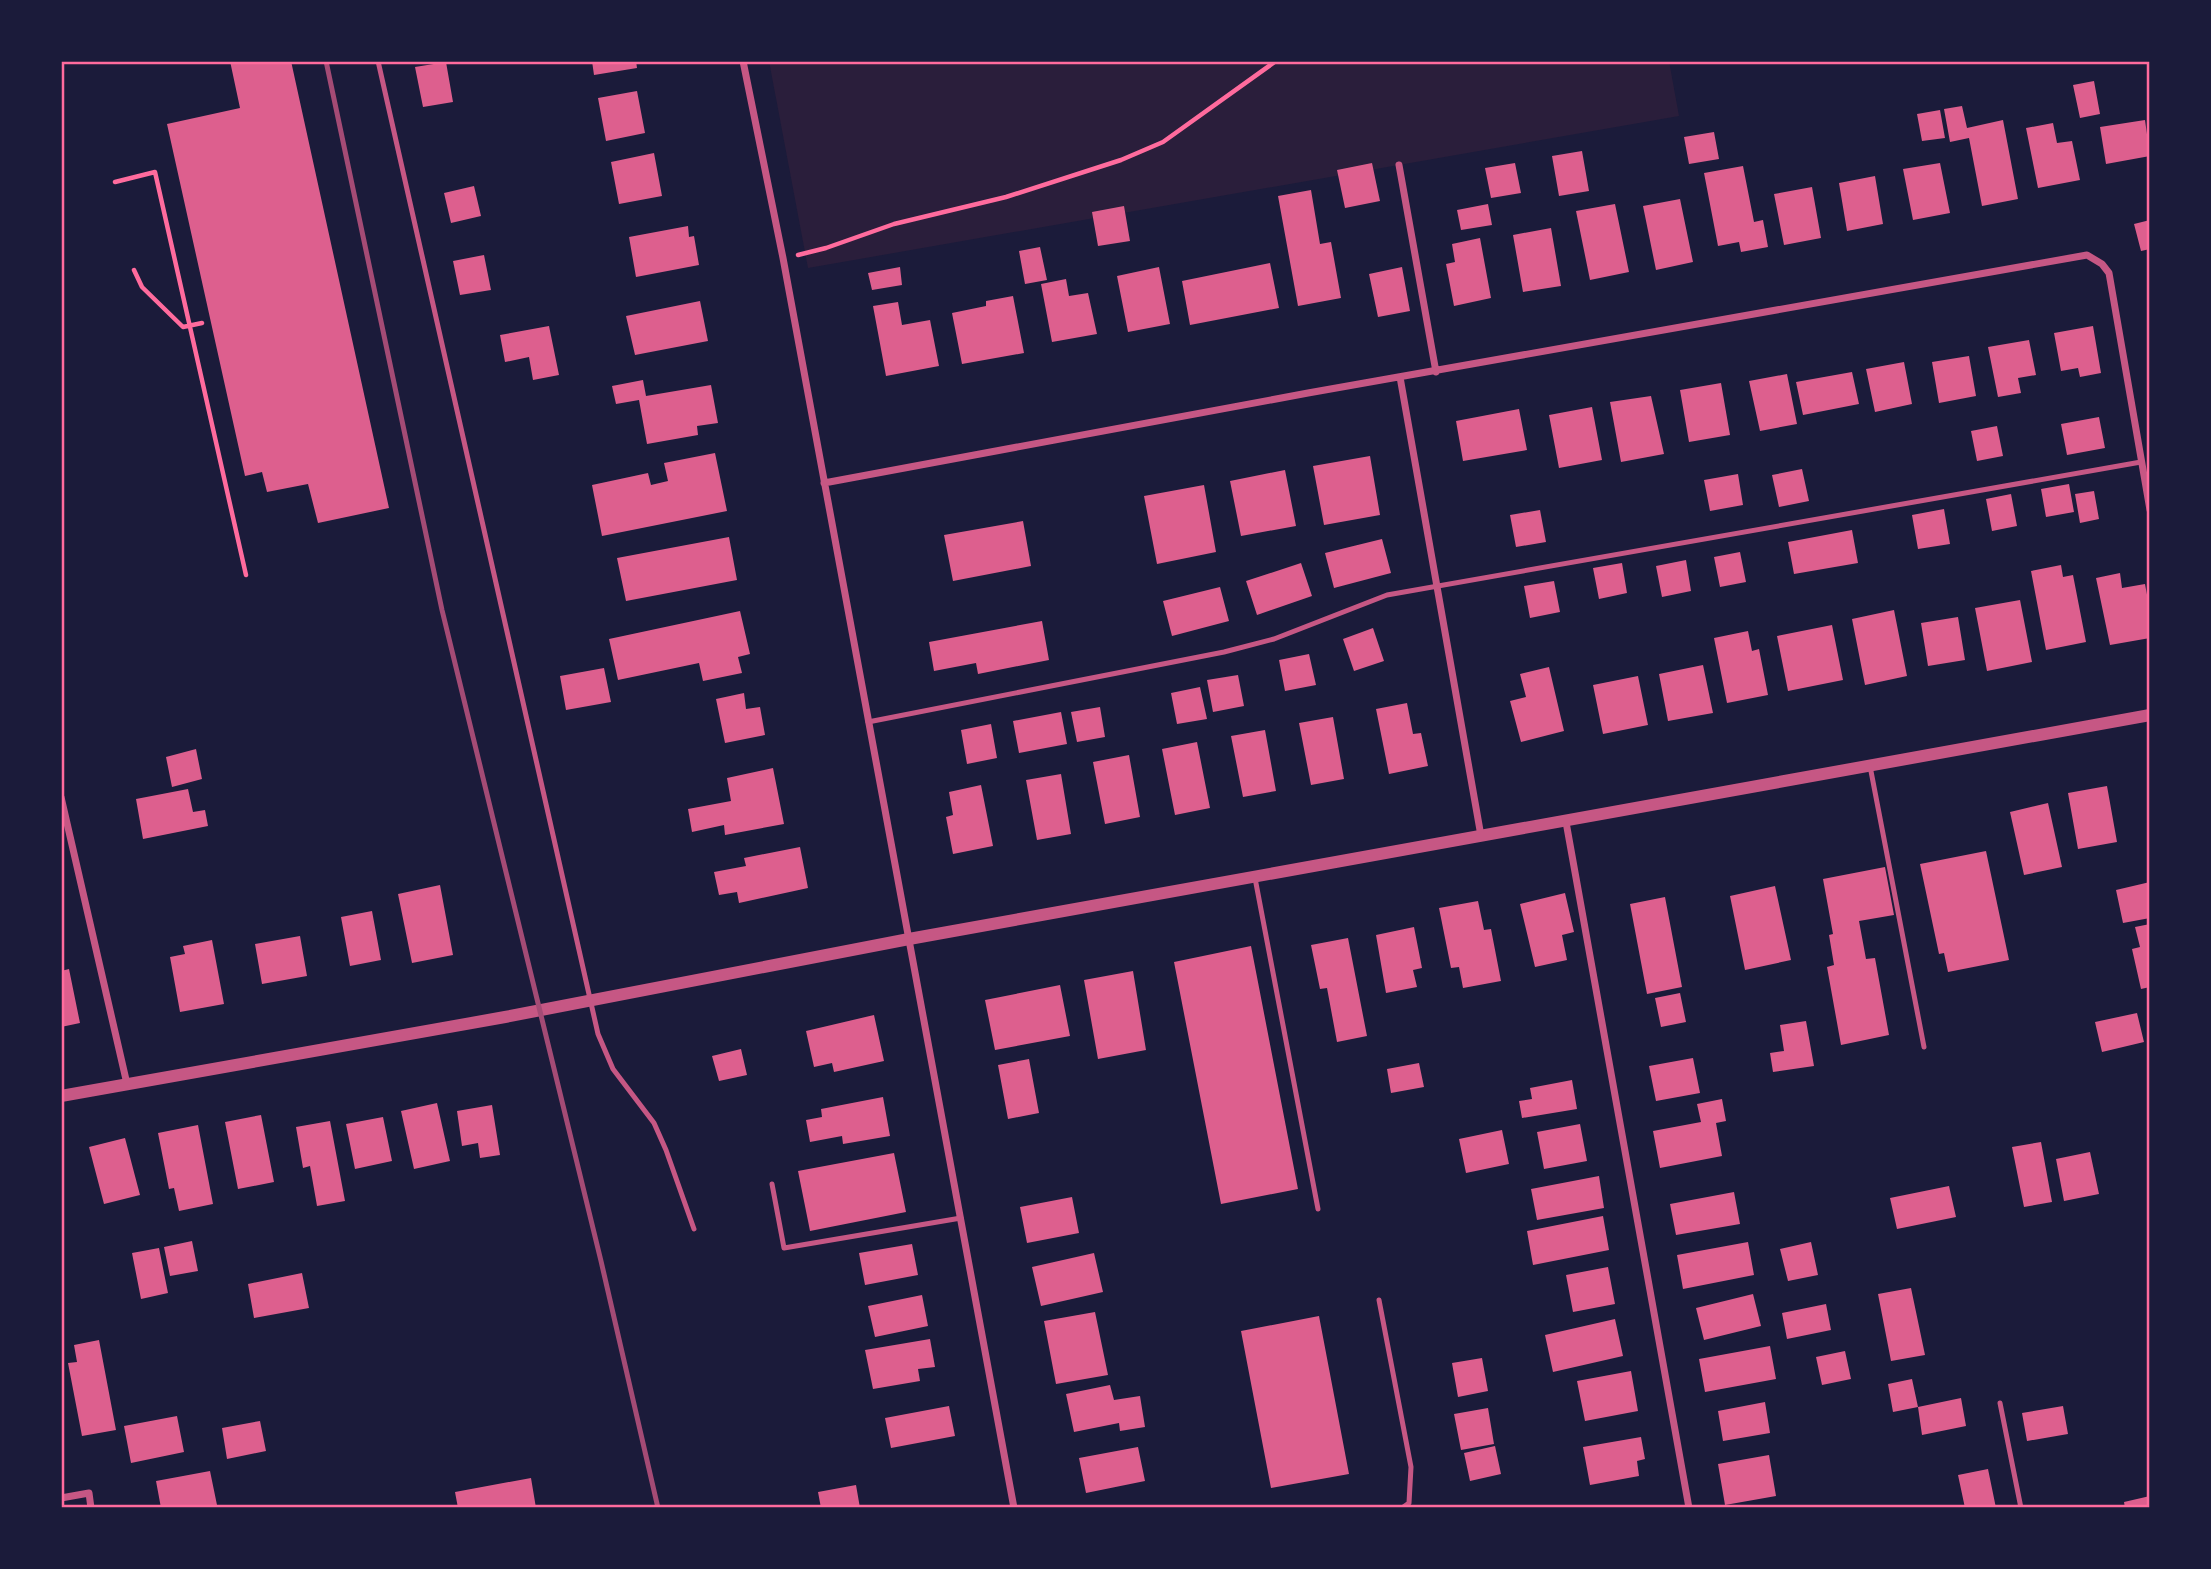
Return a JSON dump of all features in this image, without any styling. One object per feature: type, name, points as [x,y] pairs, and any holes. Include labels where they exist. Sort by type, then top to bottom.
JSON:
[{"type":"street","points":[[743,61],[783,258],[1014,1508]]},
{"type":"street","points":[[1399,165],[1436,372]]},
{"type":"street","points":[[824,483],[2087,255],[2102,264],[2109,273],[2150,510]]},
{"type":"street","points":[[1400,377],[1481,837]]},
{"type":"street","points":[[61,1096],[909,939],[2150,715]]},
{"type":"street","points":[[61,797],[127,1084]]},
{"type":"street","points":[[1566,822],[1689,1508]]},
{"type":"street","points":[[61,1498],[89,1493],[91,1508]]},
{"type":"lane","points":[[378,61],[598,1034],[613,1069],[654,1123],[694,1229]]},
{"type":"lane","points":[[868,722],[1224,652],[1274,639],[1387,594],[2141,462]]},
{"type":"lane","points":[[1870,766],[1924,1047]]},
{"type":"lane","points":[[1255,878],[1318,1209]]},
{"type":"lane","points":[[772,1184],[784,1248],[961,1218]]},
{"type":"lane","points":[[1379,1300],[1411,1467],[1409,1503],[1402,1508]]},
{"type":"lane","points":[[2000,1403],[2021,1508]]},
{"type":"path","points":[[783,258],[826,248],[894,224],[1006,197],[1121,159],[1163,142],[1276,61]]},
{"type":"path","points":[[115,182],[155,172],[246,575]]},
{"type":"path","points":[[134,270],[142,287],[184,327],[202,323]]},
{"type":"shaded area","points":[[769,61],[1669,61],[1679,116],[808,268]]},
{"type":"building","points":[[230,61],[291,61],[389,508],[318,523],[308,484],[267,492],[262,472],[245,476],[167,124],[240,108]]},
{"type":"building","points":[[592,61],[636,61],[637,68],[594,75]]},
{"type":"building","points":[[446,62],[453,102],[423,107],[415,67]]},
{"type":"building","points":[[2094,81],[2100,114],[2080,118],[2073,85]]},
{"type":"building","points":[[637,91],[645,133],[606,141],[598,98]]},
{"type":"building","points":[[1962,106],[1967,128],[2003,120],[2018,199],[1982,206],[1969,138],[1950,142],[1944,109]]},
{"type":"building","points":[[1940,110],[1945,138],[1922,141],[1917,114]]},
{"type":"building","points":[[2145,120],[2150,156],[2106,164],[2100,127]]},
{"type":"building","points":[[2053,123],[2057,143],[2072,141],[2080,180],[2038,188],[2026,128]]},
{"type":"building","points":[[1714,132],[1719,159],[1689,164],[1684,137]]},
{"type":"building","points":[[1582,151],[1589,191],[1559,196],[1552,156]]},
{"type":"building","points":[[654,153],[662,196],[619,204],[611,162]]},
{"type":"building","points":[[1372,163],[1380,201],[1345,208],[1337,170]]},
{"type":"building","points":[[1515,163],[1521,193],[1491,198],[1485,168]]},
{"type":"building","points":[[1940,163],[1950,213],[1913,220],[1903,169]]},
{"type":"building","points":[[1743,166],[1754,222],[1763,220],[1768,247],[1741,252],[1739,242],[1718,246],[1704,173]]},
{"type":"building","points":[[1875,176],[1883,224],[1847,231],[1839,183]]},
{"type":"building","points":[[474,186],[481,216],[451,223],[444,193]]},
{"type":"building","points":[[1812,187],[1821,238],[1784,245],[1774,194]]},
{"type":"building","points":[[1311,190],[1320,244],[1331,242],[1341,298],[1298,306],[1278,196]]},
{"type":"building","points":[[1680,199],[1693,262],[1656,270],[1643,206]]},
{"type":"building","points":[[1488,204],[1492,225],[1461,230],[1457,210]]},
{"type":"building","points":[[1615,204],[1629,272],[1590,280],[1576,211]]},
{"type":"building","points":[[1124,206],[1130,241],[1098,246],[1092,212]]},
{"type":"building","points":[[2150,220],[2150,249],[2141,251],[2134,224]]},
{"type":"building","points":[[688,226],[689,237],[694,236],[699,265],[636,277],[629,237]]},
{"type":"building","points":[[1551,228],[1561,286],[1523,292],[1513,235]]},
{"type":"building","points":[[1480,238],[1491,298],[1454,306],[1446,264],[1455,262],[1452,244]]},
{"type":"building","points":[[1040,247],[1047,280],[1025,284],[1019,251]]},
{"type":"building","points":[[484,255],[491,290],[460,295],[453,261]]},
{"type":"building","points":[[1270,263],[1279,308],[1190,325],[1182,281]]},
{"type":"building","points":[[900,267],[902,285],[872,290],[868,273]]},
{"type":"building","points":[[1159,267],[1170,324],[1128,332],[1117,276]]},
{"type":"building","points":[[1402,267],[1410,311],[1378,317],[1369,274]]},
{"type":"building","points":[[1066,279],[1069,296],[1088,293],[1097,334],[1052,342],[1041,284]]},
{"type":"building","points":[[1013,296],[1024,353],[962,364],[952,313],[986,306],[986,301]]},
{"type":"building","points":[[700,301],[708,341],[635,355],[626,316]]},
{"type":"building","points":[[898,302],[902,325],[930,320],[939,366],[886,376],[873,306]]},
{"type":"building","points":[[549,326],[559,375],[533,380],[529,357],[505,362],[500,335]]},
{"type":"building","points":[[2093,326],[2101,373],[2080,377],[2078,368],[2061,371],[2054,333]]},
{"type":"building","points":[[2029,340],[2036,375],[2018,378],[2021,393],[1998,397],[1988,347]]},
{"type":"building","points":[[1969,356],[1976,396],[1939,403],[1932,362]]},
{"type":"building","points":[[1904,362],[1912,404],[1875,412],[1866,369]]},
{"type":"building","points":[[1852,372],[1859,404],[1803,415],[1796,382]]},
{"type":"building","points":[[1787,374],[1797,424],[1760,431],[1749,381]]},
{"type":"building","points":[[643,380],[646,396],[711,385],[718,423],[697,426],[698,435],[647,444],[639,400],[616,404],[612,386]]},
{"type":"building","points":[[1721,383],[1730,435],[1689,442],[1680,390]]},
{"type":"building","points":[[1651,396],[1664,454],[1621,462],[1610,402]]},
{"type":"building","points":[[1592,407],[1602,460],[1559,468],[1549,415]]},
{"type":"building","points":[[1519,409],[1527,450],[1463,461],[1456,421]]},
{"type":"building","points":[[2099,417],[2105,448],[2067,455],[2061,424]]},
{"type":"building","points":[[1997,426],[2003,456],[1977,461],[1971,431]]},
{"type":"building","points":[[715,453],[727,511],[602,536],[592,485],[648,473],[651,485],[668,481],[664,463]]},
{"type":"building","points":[[1370,456],[1380,515],[1324,525],[1313,466]]},
{"type":"building","points":[[1802,469],[1809,501],[1779,507],[1772,475]]},
{"type":"building","points":[[1285,470],[1296,526],[1241,536],[1230,481]]},
{"type":"building","points":[[1738,474],[1743,505],[1710,511],[1704,480]]},
{"type":"building","points":[[2069,484],[2074,512],[2046,517],[2041,489]]},
{"type":"building","points":[[1204,485],[1216,552],[1157,564],[1144,496]]},
{"type":"building","points":[[2094,491],[2099,519],[2080,523],[2075,494]]},
{"type":"building","points":[[2011,494],[2017,526],[1992,531],[1986,499]]},
{"type":"building","points":[[1944,509],[1950,544],[1918,549],[1912,515]]},
{"type":"building","points":[[1540,510],[1546,542],[1516,547],[1510,515]]},
{"type":"building","points":[[1023,521],[1031,566],[953,581],[944,535]]},
{"type":"building","points":[[1852,530],[1858,563],[1794,574],[1788,542]]},
{"type":"building","points":[[729,537],[737,580],[626,601],[617,558]]},
{"type":"building","points":[[1382,539],[1391,573],[1334,588],[1325,553]]},
{"type":"building","points":[[1740,552],[1746,582],[1720,587],[1714,557]]},
{"type":"building","points":[[1686,560],[1691,591],[1662,597],[1656,566]]},
{"type":"building","points":[[1301,563],[1312,596],[1257,615],[1246,581]]},
{"type":"building","points":[[1622,563],[1627,593],[1599,599],[1593,568]]},
{"type":"building","points":[[2061,565],[2063,577],[2073,575],[2086,642],[2046,650],[2031,571]]},
{"type":"building","points":[[2120,573],[2122,588],[2145,584],[2150,611],[2150,638],[2110,645],[2096,578]]},
{"type":"building","points":[[1554,581],[1560,612],[1530,618],[1524,586]]},
{"type":"building","points":[[1220,587],[1229,621],[1172,636],[1163,601]]},
{"type":"building","points":[[2020,600],[2032,662],[1987,671],[1975,608]]},
{"type":"building","points":[[1894,610],[1907,676],[1865,685],[1852,619]]},
{"type":"building","points":[[740,611],[750,654],[738,657],[742,673],[703,681],[699,663],[618,680],[609,639]]},
{"type":"building","points":[[1958,617],[1965,660],[1928,666],[1921,623]]},
{"type":"building","points":[[1042,621],[1049,660],[978,674],[976,663],[934,671],[929,642]]},
{"type":"building","points":[[1832,625],[1843,680],[1788,691],[1777,636]]},
{"type":"building","points":[[1373,628],[1384,661],[1354,671],[1343,639]]},
{"type":"building","points":[[1748,631],[1752,651],[1759,649],[1768,695],[1727,703],[1714,638]]},
{"type":"building","points":[[1309,654],[1316,685],[1285,691],[1279,660]]},
{"type":"building","points":[[1703,665],[1713,713],[1668,721],[1659,674]]},
{"type":"building","points":[[1549,667],[1564,731],[1521,742],[1510,701],[1526,697],[1520,674]]},
{"type":"building","points":[[604,668],[611,702],[566,710],[560,676]]},
{"type":"building","points":[[1238,675],[1244,706],[1213,712],[1207,680]]},
{"type":"building","points":[[1638,676],[1648,725],[1603,734],[1593,685]]},
{"type":"building","points":[[1200,687],[1207,719],[1177,724],[1171,693]]},
{"type":"building","points":[[744,693],[746,709],[760,707],[765,735],[725,743],[716,699]]},
{"type":"building","points":[[1407,703],[1413,734],[1421,733],[1428,766],[1389,774],[1376,709]]},
{"type":"building","points":[[1100,707],[1105,737],[1077,742],[1071,712]]},
{"type":"building","points":[[1061,712],[1067,744],[1019,753],[1013,721]]},
{"type":"building","points":[[1333,717],[1344,779],[1311,785],[1299,723]]},
{"type":"building","points":[[991,724],[997,758],[967,764],[961,730]]},
{"type":"building","points":[[1265,730],[1276,791],[1243,797],[1231,736]]},
{"type":"building","points":[[1197,742],[1210,808],[1175,815],[1162,749]]},
{"type":"building","points":[[196,749],[202,779],[172,787],[166,757]]},
{"type":"building","points":[[1129,755],[1140,817],[1105,824],[1093,762]]},
{"type":"building","points":[[773,768],[784,824],[725,835],[724,825],[692,832],[688,809],[731,801],[727,778]]},
{"type":"building","points":[[1061,774],[1071,834],[1037,840],[1026,780]]},
{"type":"building","points":[[981,785],[993,846],[953,854],[946,817],[953,815],[949,792]]},
{"type":"building","points":[[2107,786],[2117,842],[2078,849],[2068,793]]},
{"type":"building","points":[[188,789],[193,812],[205,810],[208,826],[143,839],[136,799]]},
{"type":"building","points":[[2048,803],[2062,867],[2024,875],[2010,812]]},
{"type":"building","points":[[800,847],[808,888],[739,903],[737,892],[719,895],[714,872],[746,866],[744,858]]},
{"type":"building","points":[[1986,851],[2009,960],[1948,972],[1944,953],[1939,954],[1920,864]]},
{"type":"building","points":[[1885,867],[1894,915],[1859,921],[1866,959],[1875,958],[1889,1035],[1841,1045],[1827,967],[1834,965],[1829,935],[1833,934],[1823,879]]},
{"type":"building","points":[[2150,882],[2150,918],[2123,923],[2116,890]]},
{"type":"building","points":[[440,885],[453,955],[412,963],[398,894]]},
{"type":"building","points":[[1775,886],[1791,960],[1745,970],[1730,896]]},
{"type":"building","points":[[1565,893],[1574,932],[1562,935],[1567,960],[1535,967],[1520,904]]},
{"type":"building","points":[[1665,897],[1682,987],[1647,994],[1630,904]]},
{"type":"building","points":[[1478,901],[1484,930],[1491,929],[1501,981],[1463,988],[1459,967],[1451,968],[1439,908]]},
{"type":"building","points":[[372,911],[381,960],[350,966],[341,917]]},
{"type":"building","points":[[2150,924],[2150,987],[2141,989],[2132,949],[2140,947],[2135,927]]},
{"type":"building","points":[[1414,927],[1422,968],[1413,970],[1417,987],[1386,993],[1376,935]]},
{"type":"building","points":[[300,936],[307,976],[262,984],[255,944]]},
{"type":"building","points":[[1348,938],[1367,1036],[1337,1042],[1327,988],[1320,989],[1311,945]]},
{"type":"building","points":[[212,940],[224,1004],[180,1012],[170,957],[185,954],[183,946]]},
{"type":"building","points":[[1251,946],[1298,1189],[1221,1204],[1174,962]]},
{"type":"building","points":[[69,969],[80,1023],[61,1027],[61,971]]},
{"type":"building","points":[[1133,971],[1146,1050],[1098,1059],[1084,980]]},
{"type":"building","points":[[1060,985],[1070,1036],[995,1050],[985,1000]]},
{"type":"building","points":[[1680,993],[1686,1022],[1661,1027],[1655,998]]},
{"type":"building","points":[[2137,1013],[2144,1042],[2102,1052],[2095,1022]]},
{"type":"building","points":[[874,1015],[884,1061],[834,1072],[832,1063],[814,1067],[806,1031]]},
{"type":"building","points":[[1806,1021],[1814,1066],[1773,1072],[1770,1053],[1784,1051],[1780,1025]]},
{"type":"building","points":[[741,1049],[747,1075],[719,1081],[712,1056]]},
{"type":"building","points":[[1693,1058],[1700,1093],[1656,1101],[1649,1066]]},
{"type":"building","points":[[1029,1059],[1039,1113],[1008,1119],[998,1065]]},
{"type":"building","points":[[1419,1063],[1424,1087],[1391,1093],[1387,1069]]},
{"type":"building","points":[[1572,1080],[1577,1109],[1522,1118],[1519,1101],[1532,1099],[1530,1088]]},
{"type":"building","points":[[883,1097],[890,1136],[843,1144],[842,1136],[810,1142],[806,1120],[822,1117],[821,1109]]},
{"type":"building","points":[[1722,1099],[1726,1121],[1716,1123],[1722,1156],[1660,1168],[1653,1131],[1701,1122],[1697,1104]]},
{"type":"building","points":[[437,1103],[450,1161],[414,1169],[401,1111]]},
{"type":"building","points":[[492,1105],[500,1155],[480,1158],[478,1143],[462,1146],[457,1111]]},
{"type":"building","points":[[261,1115],[274,1182],[238,1189],[225,1122]]},
{"type":"building","points":[[383,1117],[392,1161],[355,1169],[346,1124]]},
{"type":"building","points":[[330,1121],[345,1201],[317,1206],[310,1166],[303,1168],[296,1127]]},
{"type":"building","points":[[1580,1124],[1587,1161],[1544,1169],[1537,1132]]},
{"type":"building","points":[[198,1125],[213,1204],[179,1211],[174,1188],[169,1189],[158,1133]]},
{"type":"building","points":[[1502,1130],[1509,1164],[1466,1173],[1459,1139]]},
{"type":"building","points":[[125,1138],[140,1195],[104,1204],[89,1147]]},
{"type":"building","points":[[2041,1142],[2052,1202],[2024,1207],[2012,1147]]},
{"type":"building","points":[[2090,1152],[2099,1194],[2064,1201],[2056,1159]]},
{"type":"building","points":[[894,1153],[906,1212],[810,1231],[798,1171]]},
{"type":"building","points":[[1599,1176],[1604,1208],[1537,1220],[1531,1189]]},
{"type":"building","points":[[1949,1186],[1956,1217],[1897,1229],[1890,1198]]},
{"type":"building","points":[[1734,1192],[1740,1224],[1676,1235],[1670,1204]]},
{"type":"building","points":[[1072,1197],[1079,1233],[1027,1243],[1020,1207]]},
{"type":"building","points":[[1603,1216],[1609,1250],[1533,1265],[1527,1231]]},
{"type":"building","points":[[192,1241],[198,1271],[170,1276],[164,1247]]},
{"type":"building","points":[[1748,1242],[1754,1275],[1683,1289],[1677,1255]]},
{"type":"building","points":[[1811,1242],[1818,1275],[1788,1281],[1780,1249]]},
{"type":"building","points":[[912,1244],[918,1275],[865,1285],[859,1253]]},
{"type":"building","points":[[159,1248],[168,1293],[141,1299],[132,1253]]},
{"type":"building","points":[[1094,1253],[1103,1292],[1041,1306],[1032,1267]]},
{"type":"building","points":[[1608,1267],[1615,1304],[1573,1312],[1566,1275]]},
{"type":"building","points":[[302,1273],[309,1308],[254,1318],[248,1284]]},
{"type":"building","points":[[1911,1288],[1925,1355],[1891,1361],[1878,1294]]},
{"type":"building","points":[[1753,1294],[1761,1326],[1704,1340],[1696,1308]]},
{"type":"building","points":[[922,1295],[928,1326],[875,1337],[868,1306]]},
{"type":"building","points":[[1826,1304],[1831,1330],[1787,1339],[1782,1313]]},
{"type":"building","points":[[1095,1312],[1108,1375],[1056,1384],[1044,1321]]},
{"type":"building","points":[[1319,1316],[1349,1474],[1271,1488],[1241,1331]]},
{"type":"building","points":[[1615,1319],[1623,1356],[1553,1372],[1545,1335]]},
{"type":"building","points":[[930,1339],[935,1367],[918,1369],[920,1381],[873,1389],[865,1350]]},
{"type":"building","points":[[99,1340],[116,1430],[82,1436],[68,1363],[77,1362],[74,1345]]},
{"type":"building","points":[[1770,1346],[1776,1379],[1705,1392],[1699,1359]]},
{"type":"building","points":[[1845,1351],[1851,1379],[1822,1385],[1816,1357]]},
{"type":"building","points":[[1482,1358],[1488,1391],[1458,1397],[1452,1363]]},
{"type":"building","points":[[1631,1371],[1638,1411],[1585,1421],[1577,1381]]},
{"type":"building","points":[[1912,1379],[1918,1407],[1893,1412],[1888,1384]]},
{"type":"building","points":[[1110,1385],[1114,1400],[1140,1396],[1145,1427],[1120,1431],[1119,1423],[1074,1432],[1066,1394]]},
{"type":"building","points":[[1961,1398],[1966,1426],[1922,1435],[1918,1407]]},
{"type":"building","points":[[1765,1402],[1770,1433],[1723,1441],[1718,1411]]},
{"type":"building","points":[[949,1406],[955,1436],[891,1448],[885,1418]]},
{"type":"building","points":[[2063,1406],[2068,1434],[2027,1441],[2022,1413]]},
{"type":"building","points":[[1488,1408],[1494,1444],[1461,1450],[1454,1414]]},
{"type":"building","points":[[177,1416],[184,1452],[131,1463],[124,1426]]},
{"type":"building","points":[[260,1421],[266,1451],[227,1459],[222,1428]]},
{"type":"building","points":[[1641,1437],[1645,1459],[1637,1461],[1639,1476],[1590,1485],[1583,1447]]},
{"type":"building","points":[[1495,1446],[1501,1474],[1470,1481],[1464,1453]]},
{"type":"building","points":[[1138,1447],[1145,1481],[1086,1493],[1079,1458]]},
{"type":"building","points":[[1769,1455],[1776,1496],[1725,1505],[1718,1464]]},
{"type":"building","points":[[1988,1469],[1996,1508],[1965,1508],[1958,1475]]},
{"type":"building","points":[[210,1471],[217,1505],[203,1508],[161,1508],[156,1481]]},
{"type":"building","points":[[531,1478],[536,1508],[458,1508],[455,1492]]},
{"type":"building","points":[[856,1485],[860,1508],[821,1508],[818,1492]]},
{"type":"building","points":[[2150,1496],[2150,1508],[2125,1508],[2124,1502]]},
{"type":"railway","points":[[326,61],[442,610],[601,1261],[658,1508]]}]
